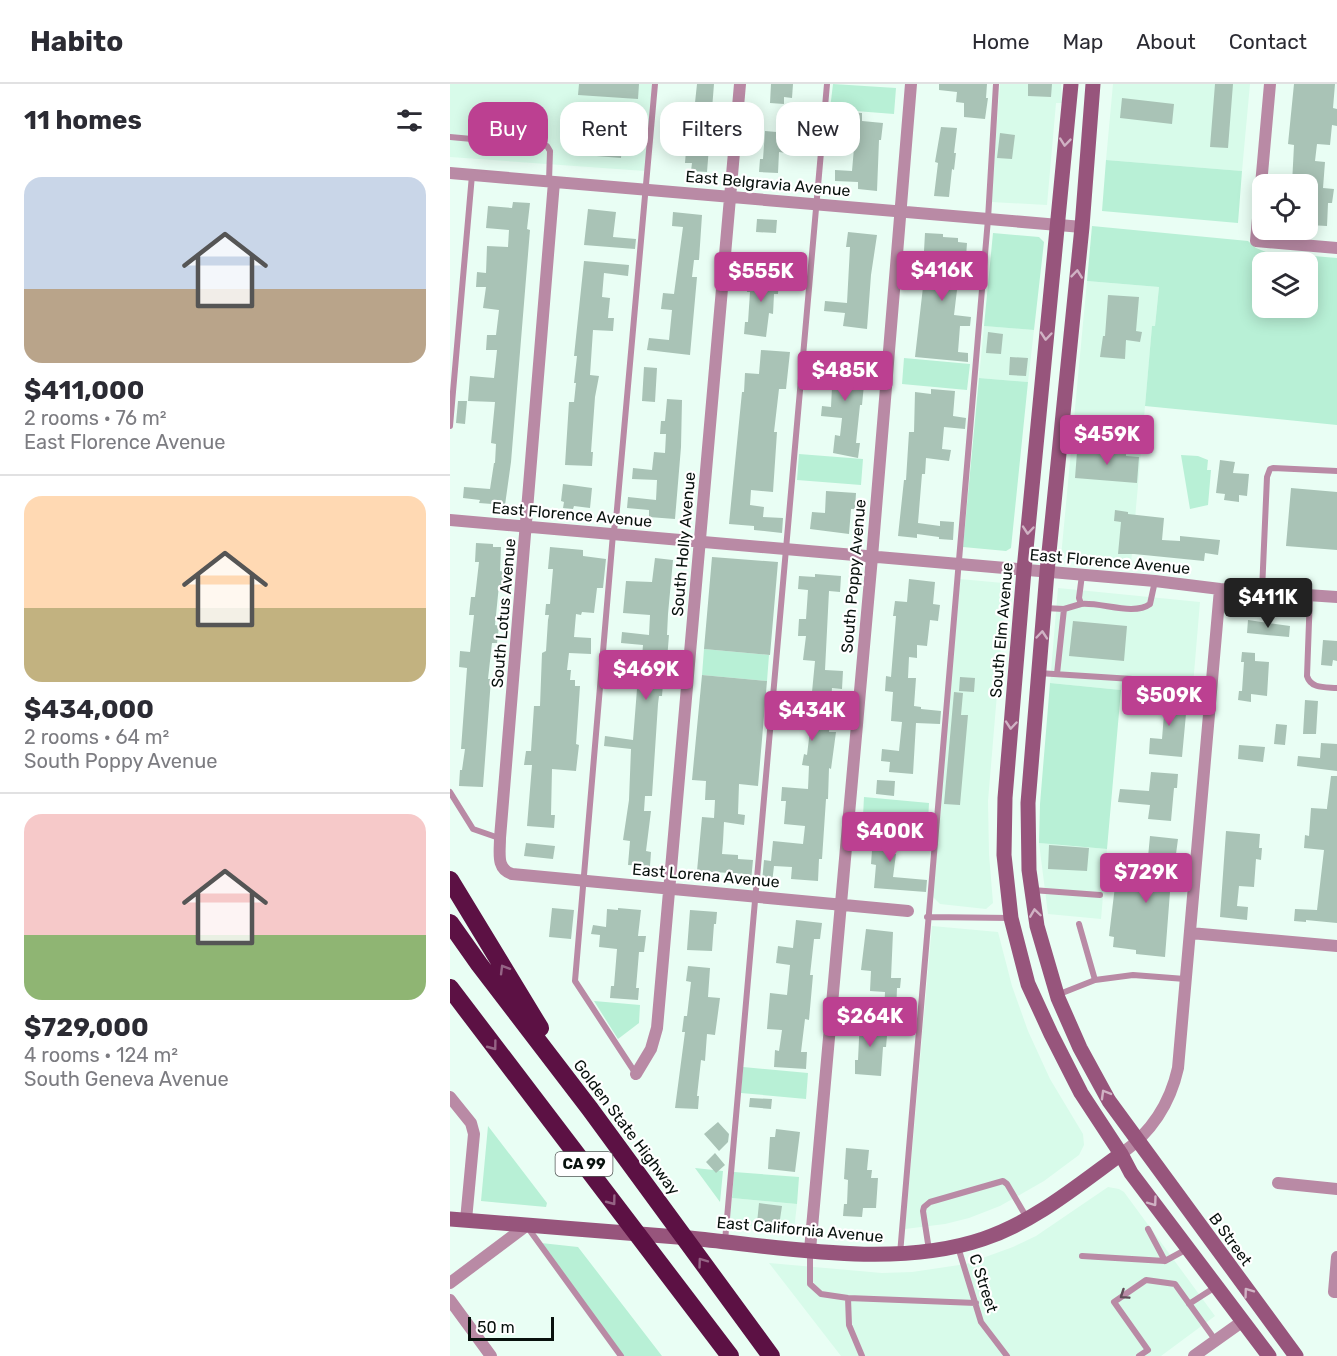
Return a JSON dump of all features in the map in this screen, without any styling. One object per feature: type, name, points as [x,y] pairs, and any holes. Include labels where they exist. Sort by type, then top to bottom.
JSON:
[{"type":"highway","points":[[450,880],[590,1109]]},
{"type":"highway","name":"Golden State Highway","points":[[450,923],[478,964],[590,1109],[771,1356]]},
{"type":"highway","name":"CA 99","points":[[453,993],[710,1328],[729,1356]]},
{"type":"highway","points":[[737,1310],[777,1356]]},
{"type":"main road","name":"South Elm Avenue","points":[[1071,84],[1024,570],[1005,798],[1004,855],[1011,918],[1028,984],[1081,1093],[1121,1154]]},
{"type":"main road","points":[[1093,84],[1082,227],[1038,673],[1028,803],[1029,870],[1037,926],[1057,995],[1094,1075],[1138,1142]]},
{"type":"main road","name":"B Street","points":[[1138,1142],[1296,1356]]},
{"type":"main road","points":[[1121,1154],[1130,1172],[1269,1356]]},
{"type":"main road","name":"East California Avenue","points":[[450,1219],[589,1229],[810,1250],[900,1255],[958,1247],[983,1239],[1028,1219],[1121,1154]]},
{"type":"main road","points":[[1243,1321],[1258,1325],[1263,1329],[1282,1356]]},
{"type":"street","name":"South Holly Avenue","points":[[636,1074],[651,1049],[657,1028],[740,84]]},
{"type":"street","name":"South Poppy Avenue","points":[[810,1250],[872,557],[911,84]]},
{"type":"street","points":[[1270,84],[1256,241],[1337,248]]},
{"type":"street","name":"East Belgravia Avenue","points":[[450,173],[1082,227]]},
{"type":"street","name":"South Lotus Avenue","points":[[502,867],[499,859],[500,838],[527,527],[551,181]]},
{"type":"street","name":"East Florence Avenue","points":[[450,520],[1155,581],[1220,589],[1337,597]]},
{"type":"street","points":[[1121,1154],[1138,1142],[1157,1120],[1174,1086],[1178,1068],[1220,589]]},
{"type":"street","name":"East Lorena Avenue","points":[[502,867],[513,874],[908,911]]},
{"type":"street","points":[[1190,933],[1337,946]]},
{"type":"street","points":[[450,1097],[471,1123],[474,1134],[466,1220]]},
{"type":"street","points":[[1278,1183],[1337,1189]]},
{"type":"street","points":[[450,1283],[526,1226]]},
{"type":"street","points":[[1335,1292],[1337,1257]]},
{"type":"street","points":[[450,1300],[491,1356]]},
{"type":"street","points":[[1194,1356],[1243,1321]]},
{"type":"lane","points":[[636,1074],[575,981],[613,534],[655,84]]},
{"type":"lane","points":[[729,1242],[756,896],[827,84]]},
{"type":"lane","points":[[900,1255],[988,219],[996,84]]},
{"type":"lane","points":[[450,137],[548,146],[551,181]]},
{"type":"lane","points":[[450,426],[472,175]]},
{"type":"lane","points":[[1262,591],[1267,477],[1270,469],[1337,471]]},
{"type":"lane","points":[[1081,604],[1082,575]]},
{"type":"lane","points":[[1044,608],[1064,609],[1081,604],[1135,609],[1146,607],[1150,604],[1155,581]]},
{"type":"lane","points":[[1310,595],[1307,676],[1309,682],[1315,686],[1337,688]]},
{"type":"lane","points":[[1057,674],[1064,609]]},
{"type":"lane","points":[[1038,673],[1211,684]]},
{"type":"lane","points":[[450,792],[473,829],[500,838]]},
{"type":"lane","points":[[1032,890],[1100,895]]},
{"type":"lane","points":[[927,917],[1011,918]]},
{"type":"lane","points":[[1079,924],[1095,980]]},
{"type":"lane","points":[[1057,995],[1095,980],[1133,975],[1185,979]]},
{"type":"lane","points":[[929,1252],[923,1211],[930,1202],[1003,1181],[1028,1219]]},
{"type":"lane","points":[[526,1226],[621,1356]]},
{"type":"lane","points":[[1148,1229],[1165,1261]]},
{"type":"lane","name":"C Street","points":[[958,1247],[981,1322],[1007,1356]]},
{"type":"lane","points":[[1082,1256],[1165,1261],[1187,1249]]},
{"type":"lane","points":[[810,1250],[809,1279],[813,1289],[820,1294],[849,1298],[976,1303]]},
{"type":"lane","points":[[1139,1356],[1148,1350],[1114,1302],[1146,1280],[1175,1284],[1216,1341]]},
{"type":"lane","points":[[1189,1304],[1217,1286]]},
{"type":"lane","points":[[849,1298],[849,1325],[862,1356]]},
{"type":"shaded area","points":[[450,84],[652,84],[648,134],[648,102],[560,102],[560,156],[646,156],[645,171],[450,157]]},
{"type":"shaded area","points":[[833,84],[896,88],[894,114],[860,111],[860,102],[831,102]]},
{"type":"shaded area","points":[[1000,84],[1061,84],[1062,103],[1056,103],[1047,205],[991,202]]},
{"type":"shaded area","points":[[1113,84],[1250,84],[1242,171],[1106,160]]},
{"type":"shaded area","points":[[1106,160],[1242,171],[1238,223],[1102,211]]},
{"type":"shaded area","points":[[1092,226],[1248,241],[1256,248],[1266,252],[1252,252],[1252,318],[1318,318],[1318,256],[1337,258],[1337,425],[1145,406],[1152,326],[1155,326],[1159,287],[1087,281]]},
{"type":"shaded area","points":[[993,233],[1039,237],[1044,242],[1034,330],[984,326]]},
{"type":"shaded area","points":[[1087,281],[1159,287],[1155,326],[1152,327],[1131,564],[1061,557]]},
{"type":"shaded area","points":[[984,326],[1034,330],[1028,382],[979,378]]},
{"type":"shaded area","points":[[904,358],[970,364],[967,390],[902,384]]},
{"type":"shaded area","points":[[979,378],[1028,382],[1011,548],[1006,551],[963,547]]},
{"type":"shaded area","points":[[799,454],[863,459],[861,485],[797,480]]},
{"type":"shaded area","points":[[1181,455],[1198,456],[1208,460],[1207,470],[1211,470],[1208,505],[1190,509]]},
{"type":"shaded area","points":[[960,579],[1003,583],[1006,587],[988,801],[993,903],[986,909],[940,904],[932,896]]},
{"type":"shaded area","points":[[1058,588],[1200,602],[1192,697],[1050,683]]},
{"type":"shaded area","points":[[704,649],[769,655],[767,681],[702,675]]},
{"type":"shaded area","points":[[1050,683],[1121,690],[1107,849],[1039,843]]},
{"type":"shaded area","points":[[864,797],[929,803],[928,822],[863,816]]},
{"type":"shaded area","points":[[1039,843],[1107,849],[1101,919],[1048,914]]},
{"type":"shaded area","points":[[932,926],[998,932],[1012,986],[1028,1031],[1050,1079],[1083,1134],[1084,1145],[1079,1155],[1044,1181],[1000,1206],[945,1224],[905,1229]]},
{"type":"shaded area","points":[[594,1001],[640,1005],[639,1023],[618,1039]]},
{"type":"shaded area","points":[[743,1067],[808,1073],[806,1099],[741,1093]]},
{"type":"shaded area","points":[[488,1126],[547,1203],[546,1207],[481,1201]]},
{"type":"shaded area","points":[[695,1168],[723,1171],[720,1202]]},
{"type":"shaded area","points":[[734,1172],[799,1177],[797,1204],[732,1198]]},
{"type":"shaded area","points":[[1108,1187],[1124,1192],[1215,1316],[1161,1356],[841,1356],[769,1263],[882,1273],[912,1272],[966,1264],[1036,1236]]},
{"type":"shaded area","points":[[732,1198],[797,1204],[794,1230],[729,1224]]},
{"type":"shaded area","points":[[541,1243],[578,1247],[662,1356],[624,1356]]},
{"type":"building","points":[[579,84],[639,84],[638,99],[578,95]]},
{"type":"building","points":[[697,84],[714,84],[713,102],[695,102]]},
{"type":"building","points":[[771,84],[793,84],[792,98],[784,97],[784,102],[770,103]]},
{"type":"building","points":[[939,84],[987,84],[985,119],[964,117],[964,103],[956,102],[957,92],[939,90]]},
{"type":"building","points":[[1028,84],[1052,84],[1051,97],[1028,96]]},
{"type":"building","points":[[1215,84],[1233,84],[1228,148],[1210,147]]},
{"type":"building","points":[[1294,84],[1335,84],[1333,108],[1337,109],[1337,126],[1332,125],[1330,145],[1317,144],[1315,161],[1325,162],[1323,188],[1334,189],[1332,203],[1328,203],[1327,226],[1318,226],[1318,174],[1293,174],[1294,145],[1288,144]]},
{"type":"building","points":[[1122,98],[1174,104],[1172,124],[1120,118]]},
{"type":"building","points":[[860,113],[862,113],[862,121],[883,123],[881,140],[879,140],[877,191],[858,189],[858,182],[835,181],[835,170],[852,171],[853,156],[860,156]]},
{"type":"building","points":[[941,127],[957,128],[954,153],[956,153],[949,197],[934,196],[938,163],[935,162]]},
{"type":"building","points":[[765,131],[776,132],[778,173],[759,172],[760,159],[764,156]]},
{"type":"building","points":[[1000,133],[1015,135],[1012,159],[997,158]]},
{"type":"building","points":[[596,156],[621,156],[621,158]]},
{"type":"building","points":[[686,156],[708,156],[707,172],[691,171],[692,163],[685,163]]},
{"type":"building","points":[[513,202],[530,203],[527,229],[530,230],[511,462],[505,505],[479,503],[480,500],[463,498],[464,487],[490,489],[495,463],[496,444],[491,443],[495,402],[468,401],[470,376],[494,378],[497,350],[486,350],[487,335],[496,335],[499,310],[483,308],[486,287],[476,287],[477,272],[486,273],[487,246],[508,247],[509,230],[486,228],[488,206],[512,208]]},
{"type":"building","points":[[588,209],[616,212],[613,237],[636,239],[635,249],[584,245]]},
{"type":"building","points":[[673,212],[702,215],[699,260],[694,260],[692,277],[697,277],[690,355],[647,350],[649,338],[669,340],[672,310],[661,309],[663,293],[674,294],[683,227],[672,226]]},
{"type":"building","points":[[757,219],[777,220],[776,233],[756,232]]},
{"type":"building","points":[[848,232],[877,235],[867,329],[843,326],[845,313],[824,311],[825,301],[847,303],[850,247],[846,247]]},
{"type":"building","points":[[925,233],[943,234],[943,237],[958,238],[958,242],[967,243],[965,272],[949,270],[946,289],[957,290],[954,315],[971,317],[970,326],[960,326],[958,352],[968,353],[968,362],[915,357],[923,287],[928,287],[933,251],[924,251]]},
{"type":"building","points":[[584,261],[629,265],[628,276],[604,273],[602,297],[610,298],[608,318],[614,318],[613,331],[593,330],[590,375],[599,376],[595,397],[592,466],[565,465],[569,402],[574,402],[576,383],[574,383],[577,356],[574,356]]},
{"type":"building","points":[[748,275],[779,277],[778,294],[774,294],[773,314],[769,313],[766,337],[744,334],[745,322],[748,322],[750,292],[747,292]]},
{"type":"building","points":[[1108,295],[1139,297],[1136,331],[1142,332],[1140,342],[1126,340],[1125,359],[1100,357],[1103,336],[1105,336]]},
{"type":"building","points":[[988,332],[1003,334],[1001,354],[986,353]]},
{"type":"building","points":[[761,350],[790,352],[786,389],[779,389],[774,432],[777,432],[773,492],[751,490],[750,505],[764,507],[763,517],[783,518],[782,533],[754,530],[754,526],[729,524],[745,373],[759,374]]},
{"type":"building","points":[[816,354],[834,355],[834,361],[866,364],[856,443],[860,443],[858,458],[833,453],[835,435],[840,436],[842,418],[821,416],[822,406],[831,407],[833,366],[815,364]]},
{"type":"building","points":[[1010,357],[1028,358],[1026,376],[1009,375]]},
{"type":"building","points":[[644,367],[657,368],[655,402],[642,401]]},
{"type":"building","points":[[931,389],[955,391],[953,416],[966,418],[965,429],[944,427],[942,449],[951,450],[949,461],[926,458],[925,474],[922,474],[918,523],[940,526],[940,521],[954,522],[953,540],[917,534],[917,538],[898,536],[904,480],[906,480],[909,432],[914,432],[915,392],[931,394]]},
{"type":"building","points":[[667,399],[682,400],[675,519],[649,517],[649,510],[627,508],[628,497],[656,500],[657,480],[632,479],[633,468],[652,470],[654,452],[665,453],[666,434],[660,434],[661,421],[665,421]]},
{"type":"building","points":[[458,401],[467,401],[465,424],[456,423]]},
{"type":"building","points":[[1089,448],[1126,451],[1126,456],[1139,457],[1137,483],[1075,478],[1077,452],[1089,453]]},
{"type":"building","points":[[1220,460],[1235,462],[1233,473],[1249,474],[1247,496],[1239,495],[1239,502],[1224,500],[1225,494],[1216,493]]},
{"type":"building","points":[[563,484],[592,488],[590,508],[574,506],[573,509],[563,508],[564,502],[561,501]]},
{"type":"building","points":[[1291,488],[1337,492],[1337,550],[1286,546]]},
{"type":"building","points":[[826,491],[856,493],[855,509],[851,509],[849,534],[810,529],[812,512],[825,513]]},
{"type":"building","points":[[1115,510],[1128,512],[1128,514],[1164,518],[1162,540],[1180,541],[1180,536],[1220,540],[1218,555],[1205,553],[1204,561],[1118,554],[1121,522],[1114,521]]},
{"type":"building","points":[[476,543],[501,547],[500,571],[505,572],[503,585],[499,585],[495,625],[499,626],[497,643],[492,643],[488,679],[491,679],[483,787],[459,786],[465,749],[461,749],[467,668],[459,667],[460,651],[470,652],[474,615],[469,615],[471,597],[475,597],[479,562],[475,562]]},
{"type":"building","points":[[550,547],[583,550],[583,556],[606,559],[603,588],[597,588],[594,613],[576,614],[574,637],[591,638],[591,654],[569,653],[567,670],[571,670],[570,680],[575,680],[575,686],[580,686],[576,744],[579,745],[576,771],[552,769],[551,815],[555,815],[554,828],[527,826],[532,765],[524,765],[526,751],[531,751],[534,706],[540,706],[542,653],[546,651],[549,615],[545,615],[546,604],[550,604],[553,569],[548,569]]},
{"type":"building","points":[[712,557],[778,562],[770,655],[704,649]]},
{"type":"building","points":[[655,558],[673,560],[667,660],[665,660],[662,696],[659,696],[658,704],[652,796],[645,796],[644,811],[651,811],[646,851],[651,852],[650,866],[628,865],[630,841],[623,840],[629,800],[631,749],[604,746],[605,736],[633,740],[637,689],[644,690],[646,670],[641,669],[643,645],[621,643],[622,632],[649,635],[650,615],[623,613],[626,581],[652,582]]},
{"type":"building","points":[[815,574],[841,576],[840,592],[829,591],[825,670],[843,671],[842,689],[832,688],[829,732],[836,732],[831,769],[829,768],[822,859],[819,859],[818,881],[791,879],[792,867],[774,866],[772,883],[762,882],[764,860],[771,861],[773,841],[803,844],[805,826],[784,824],[786,801],[781,801],[782,787],[808,789],[809,766],[802,765],[804,754],[807,755],[812,714],[809,714],[810,692],[812,692],[815,661],[803,660],[806,636],[798,636],[799,619],[806,619],[808,590],[798,589],[799,576],[815,577]]},
{"type":"building","points":[[909,579],[935,582],[933,604],[940,605],[938,621],[930,620],[927,646],[917,645],[917,658],[909,657],[908,678],[916,678],[914,706],[941,711],[940,724],[916,723],[913,774],[889,772],[890,762],[881,761],[882,749],[899,751],[902,722],[891,721],[893,692],[885,691],[886,676],[891,677],[895,601],[907,602]]},
{"type":"building","points":[[1248,620],[1290,626],[1289,637],[1247,633]]},
{"type":"building","points":[[1073,621],[1127,626],[1124,661],[1069,656]]},
{"type":"building","points":[[1323,640],[1337,641],[1337,661],[1333,660],[1332,666],[1321,665]]},
{"type":"building","points":[[1242,652],[1255,653],[1255,661],[1269,662],[1267,696],[1251,694],[1251,702],[1238,700],[1239,691],[1242,691],[1244,662],[1241,662]]},
{"type":"building","points":[[702,675],[767,681],[758,786],[739,784],[738,814],[745,815],[744,825],[724,822],[722,854],[738,855],[738,859],[753,860],[751,881],[746,881],[746,874],[697,871],[702,817],[714,818],[715,800],[705,800],[706,781],[692,780]]},
{"type":"building","points":[[960,677],[975,678],[974,692],[959,691]]},
{"type":"building","points":[[954,692],[963,693],[961,715],[968,715],[960,805],[944,804]]},
{"type":"building","points":[[1155,696],[1181,698],[1180,714],[1186,714],[1182,757],[1149,754],[1150,738],[1162,739],[1164,714],[1148,712],[1148,703],[1155,703]]},
{"type":"building","points":[[1305,700],[1318,701],[1316,734],[1303,734]]},
{"type":"building","points":[[1276,724],[1287,725],[1285,745],[1274,744]]},
{"type":"building","points":[[1321,743],[1337,744],[1337,771],[1297,766],[1298,756],[1320,758]]},
{"type":"building","points":[[1239,745],[1265,747],[1263,762],[1238,759]]},
{"type":"building","points":[[1151,772],[1178,774],[1177,788],[1174,788],[1171,821],[1148,819],[1150,805],[1118,802],[1120,789],[1149,791]]},
{"type":"building","points":[[1331,776],[1337,776],[1337,923],[1294,921],[1295,909],[1317,910],[1324,850],[1304,848],[1305,835],[1309,836],[1311,808],[1327,809]]},
{"type":"building","points":[[877,780],[895,781],[894,796],[876,794]]},
{"type":"building","points":[[874,823],[895,826],[892,854],[896,854],[893,877],[927,880],[926,892],[874,888],[876,865],[871,864]]},
{"type":"building","points":[[1226,831],[1260,834],[1261,860],[1256,859],[1254,887],[1239,886],[1237,906],[1248,907],[1247,920],[1220,917]]},
{"type":"building","points":[[1150,836],[1178,839],[1176,854],[1174,854],[1165,957],[1136,954],[1136,950],[1113,947],[1114,937],[1109,936],[1115,886],[1145,889]]},
{"type":"building","points":[[526,843],[555,846],[553,859],[524,856]]},
{"type":"building","points":[[1049,845],[1089,848],[1087,871],[1048,869]]},
{"type":"building","points":[[552,908],[574,910],[571,939],[549,937]]},
{"type":"building","points":[[618,908],[641,910],[638,936],[646,936],[644,952],[639,952],[636,988],[639,988],[638,1000],[610,998],[611,986],[614,986],[617,949],[599,947],[600,935],[591,934],[593,925],[606,927],[607,909],[618,910]]},
{"type":"building","points":[[690,910],[717,912],[712,951],[687,950]]},
{"type":"building","points":[[796,920],[822,923],[820,939],[814,939],[809,1020],[805,1019],[801,1052],[807,1052],[806,1069],[774,1067],[775,1050],[779,1051],[782,1030],[767,1029],[770,993],[787,995],[790,965],[776,963],[778,946],[793,948]]},
{"type":"building","points":[[866,929],[893,932],[891,978],[901,978],[900,988],[897,988],[896,1015],[884,1014],[885,992],[870,991],[871,971],[861,970]]},
{"type":"building","points":[[688,966],[710,968],[708,997],[720,998],[715,1035],[707,1034],[705,1061],[701,1060],[698,1109],[675,1108],[685,1032],[682,1032],[684,1016],[687,1016],[691,982],[686,981]]},
{"type":"building","points":[[860,1018],[882,1020],[881,1036],[887,1036],[886,1047],[883,1047],[881,1076],[855,1074]]},
{"type":"building","points":[[750,1098],[772,1099],[771,1109],[749,1107]]},
{"type":"building","points":[[718,1122],[729,1134],[728,1142],[719,1151],[704,1134]]},
{"type":"building","points":[[776,1129],[800,1132],[795,1172],[768,1169],[770,1137],[775,1137]]},
{"type":"building","points":[[846,1148],[869,1150],[867,1170],[872,1170],[871,1178],[878,1178],[876,1208],[863,1208],[862,1217],[843,1216],[844,1204],[847,1204],[848,1180],[844,1179]]},
{"type":"building","points":[[715,1153],[725,1165],[716,1173],[706,1162]]},
{"type":"building","points":[[759,1203],[782,1206],[779,1226],[757,1223]]}]
